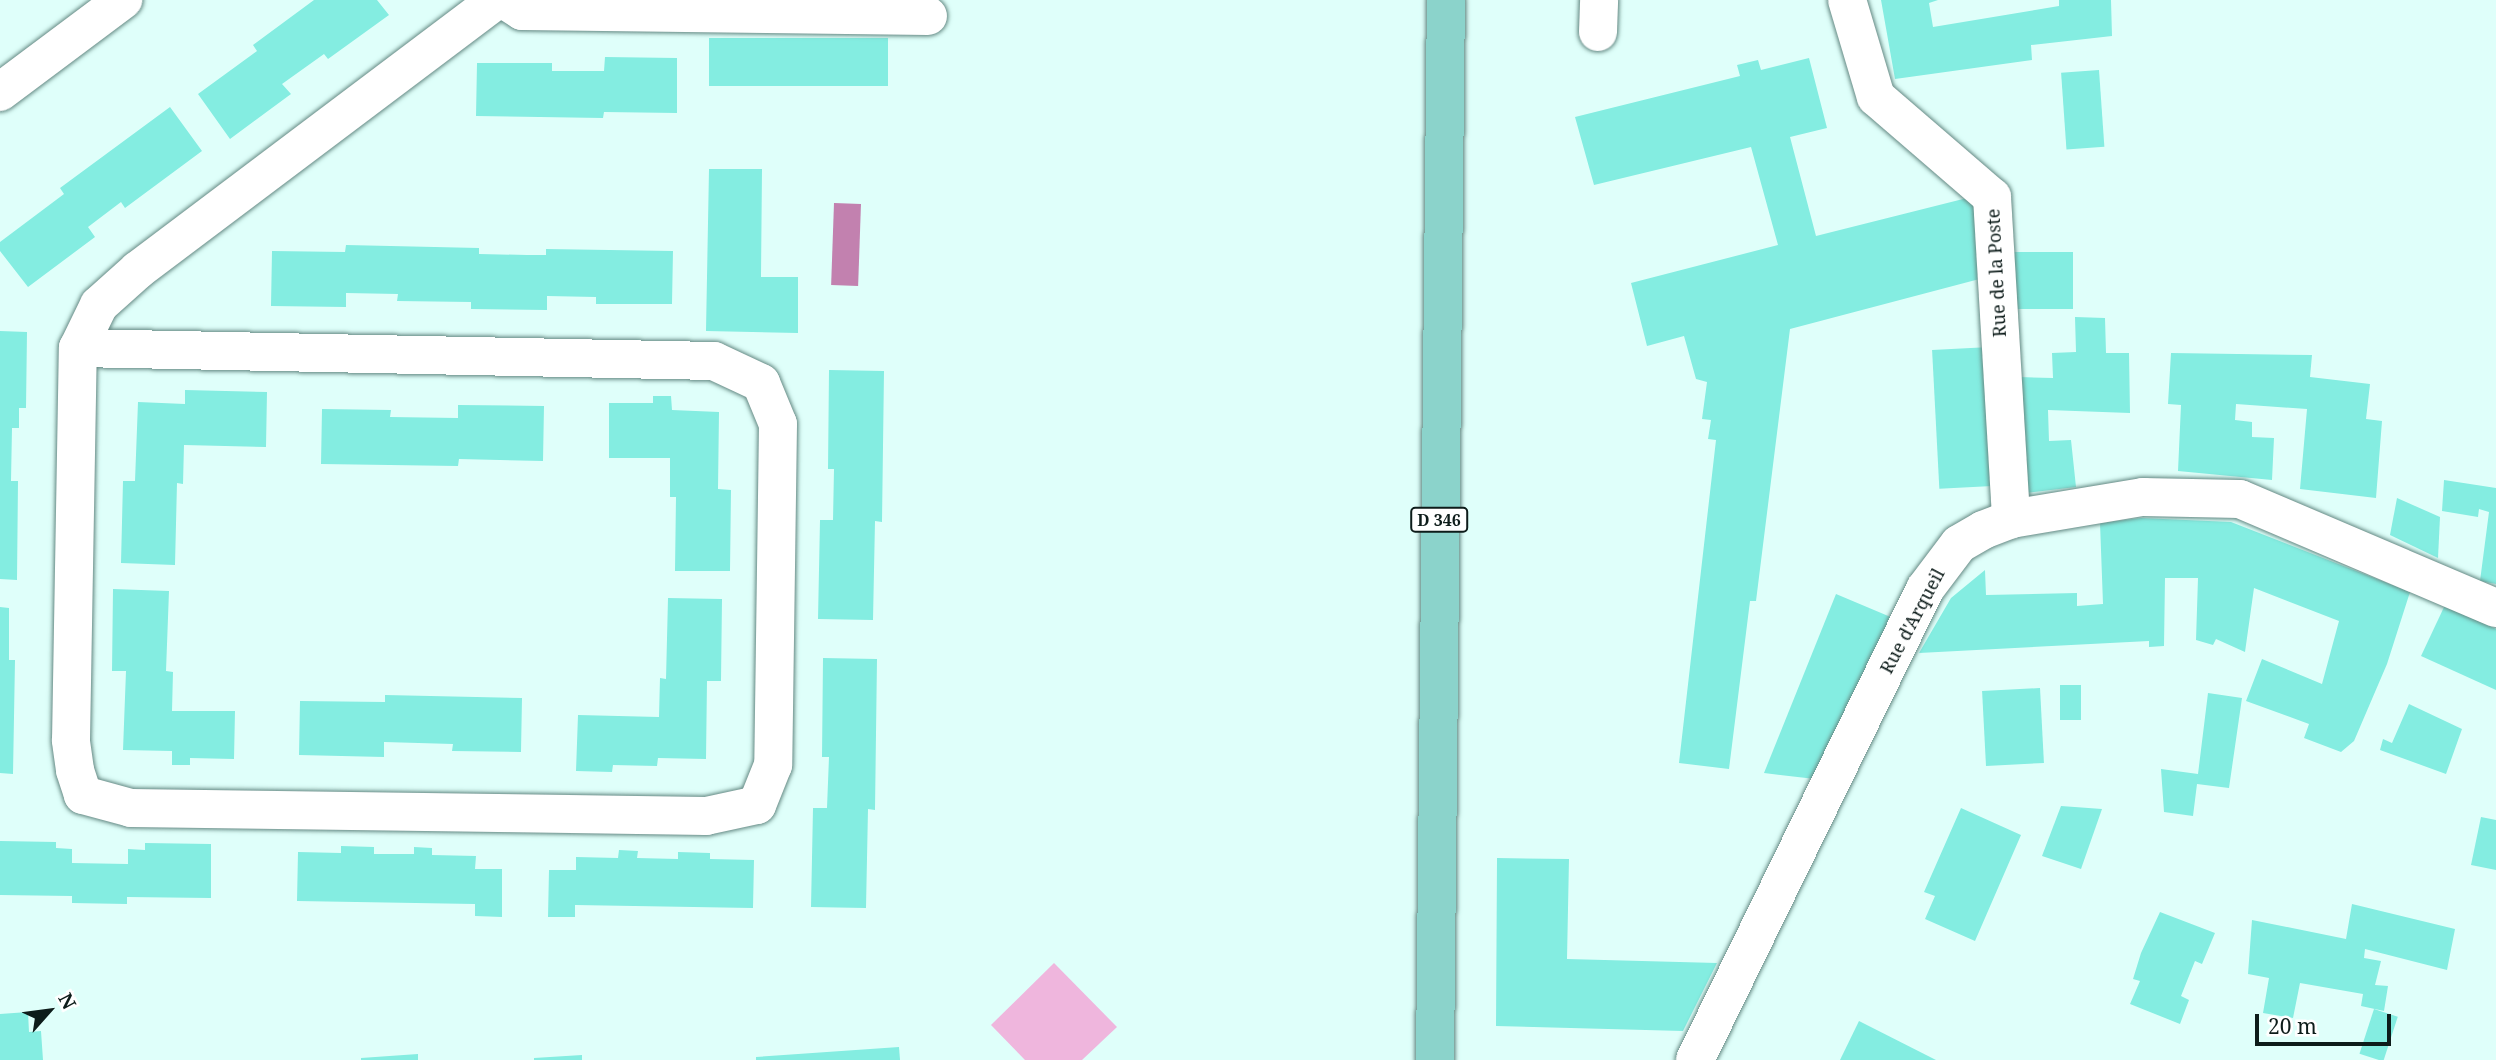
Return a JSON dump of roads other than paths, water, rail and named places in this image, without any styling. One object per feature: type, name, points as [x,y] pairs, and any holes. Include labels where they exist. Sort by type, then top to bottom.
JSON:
[{"type":"main road","name":"D 346","points":[[1435,1060],[1446,0]]},
{"type":"street","points":[[0,92],[123,0]]},
{"type":"street","points":[[78,348],[714,361],[761,383],[778,424],[773,765],[757,805],[706,816],[269,811],[131,808],[83,795],[71,740],[78,348],[99,305],[138,270],[496,0]]},
{"type":"street","points":[[505,0],[522,11],[928,16]]},
{"type":"street","name":"Rue de la Poste","points":[[1847,0],[1876,97],[1992,197],[2011,519]]},
{"type":"street","name":"Rue d'Arqueil","points":[[1695,1060],[1925,589],[1959,544],[2011,519],[2143,497],[2240,499],[2496,608]]}]
